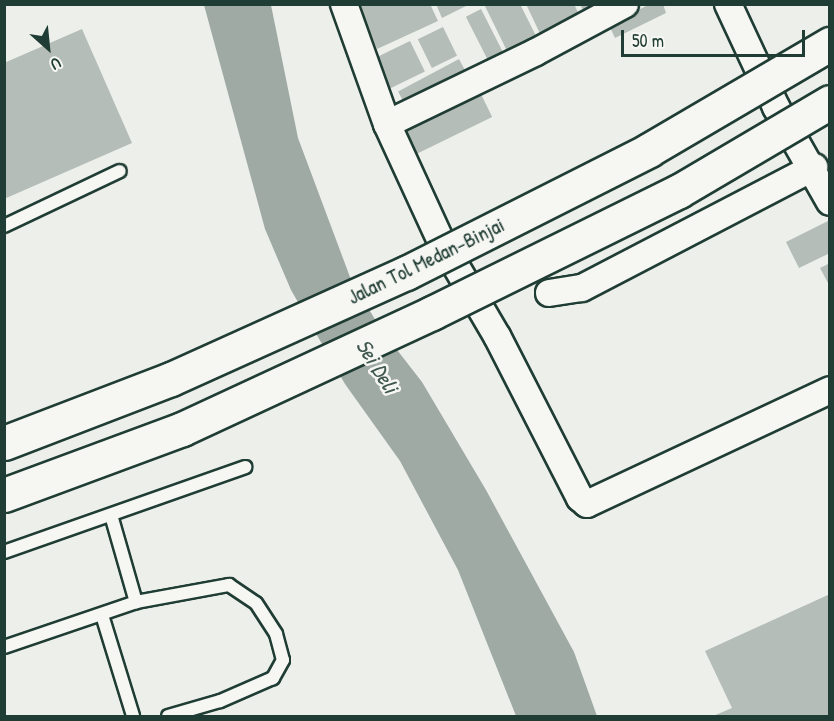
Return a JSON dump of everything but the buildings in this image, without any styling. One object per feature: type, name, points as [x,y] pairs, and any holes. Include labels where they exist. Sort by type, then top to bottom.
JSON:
[{"type":"highway","name":"Jalan Tol Medan–Binjai","points":[[4,443],[171,379],[406,273],[649,150],[830,44]]},
{"type":"highway","points":[[4,495],[182,429],[432,313],[679,191],[830,102]]},
{"type":"street","points":[[387,124],[536,52],[625,4]]},
{"type":"street","points":[[728,4],[776,107],[814,167],[830,202]]},
{"type":"street","points":[[346,5],[387,124],[440,239],[504,348],[580,498],[587,504],[830,390]]},
{"type":"street","points":[[549,293],[582,288],[814,167]]},
{"type":"lane","points":[[4,226],[120,171]]},
{"type":"lane","points":[[4,552],[245,467]]},
{"type":"lane","points":[[111,515],[136,602]]},
{"type":"lane","points":[[4,647],[136,602],[229,585],[256,603],[276,634],[283,660],[273,678],[220,701],[168,717]]},
{"type":"lane","points":[[102,615],[133,717]]},
{"type":"water","name":"Sei Deli","points":[[204,5],[271,5],[298,138],[350,277],[380,328],[422,382],[486,490],[574,652],[597,716],[516,716],[458,570],[400,461],[345,384],[291,290],[265,229]]}]
